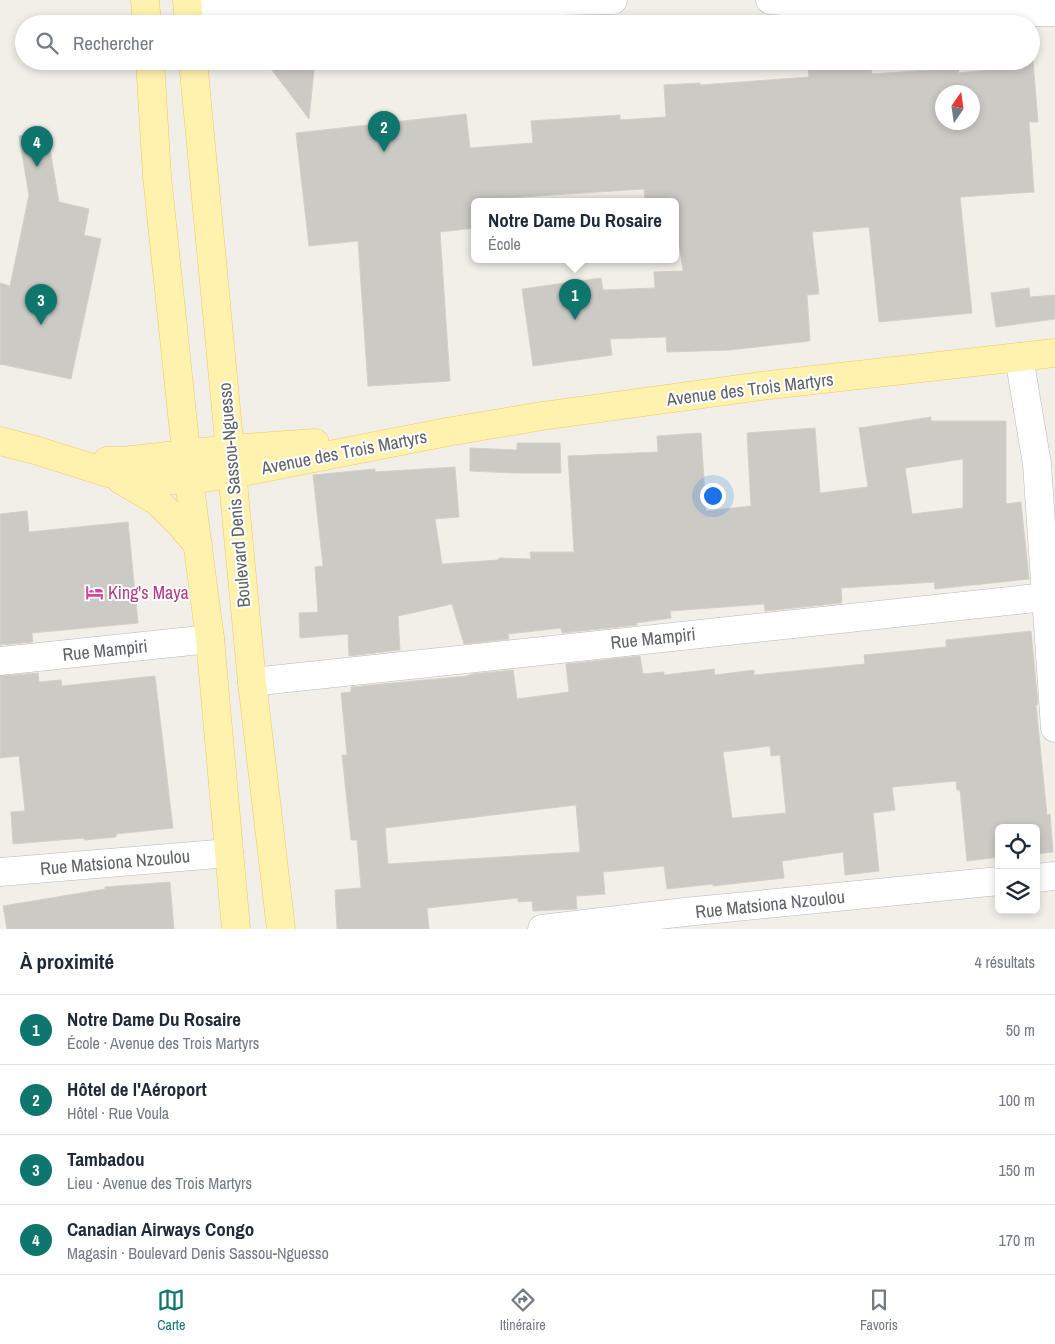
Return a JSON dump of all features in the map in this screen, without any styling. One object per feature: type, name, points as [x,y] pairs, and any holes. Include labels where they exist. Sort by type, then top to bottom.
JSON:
[{"type":"main road","points":[[145,0],[146,15]]},
{"type":"main road","points":[[151,70],[157,176],[188,467],[210,639],[236,929]]},
{"type":"main road","name":"Boulevard Denis Sassou-Nguesso","points":[[194,70],[252,682],[281,929]]},
{"type":"main road","name":"Avenue des Trois Martyrs","points":[[64,460],[123,461],[188,467],[446,432],[542,416],[759,386],[1055,353]]},
{"type":"main road","name":"Avenue des Trois Martyrs","points":[[0,441],[108,473],[154,480],[188,467]]},
{"type":"main road","points":[[108,473],[157,501],[198,545]]},
{"type":"street","points":[[188,11],[613,0]]},
{"type":"street","points":[[770,0],[859,7],[993,12],[1055,12]]},
{"type":"street","points":[[1020,356],[1036,464],[1050,597],[1055,728]]},
{"type":"street","name":"Rue Mampiri","points":[[252,682],[1050,597]]},
{"type":"street","name":"Rue Mampiri","points":[[0,661],[210,639]]},
{"type":"street","name":"Rue Matsiona Nzoulou","points":[[0,872],[229,853]]},
{"type":"street","points":[[1040,878],[1055,876]]},
{"type":"street","name":"Rue Matsiona Nzoulou","points":[[542,929],[685,912],[995,882]]},
{"type":"building","points":[[272,70],[314,70],[309,119]]},
{"type":"building","points":[[808,70],[871,70],[872,74],[958,70],[959,73],[986,70],[1034,70],[1038,122],[1029,122],[1034,192],[960,197],[972,313],[879,322],[869,227],[812,232],[819,294],[807,295],[810,341],[730,350],[667,352],[666,337],[610,339],[612,355],[533,366],[522,289],[601,278],[603,290],[655,288],[654,272],[683,271],[679,242],[679,198],[645,198],[644,189],[506,198],[471,198],[471,228],[440,232],[450,381],[368,386],[358,241],[309,246],[296,133],[466,114],[470,148],[533,143],[531,121],[620,115],[620,120],[666,117],[664,85],[700,83],[700,85],[809,77]]},
{"type":"building","points":[[47,132],[59,202],[89,209],[84,235],[101,239],[71,379],[0,364],[0,283],[10,286],[29,195],[19,136]]},
{"type":"building","points":[[1029,288],[1030,297],[1055,295],[1055,319],[996,327],[991,293]]},
{"type":"building","points":[[931,417],[931,421],[1006,421],[1006,504],[1021,502],[1029,579],[935,589],[934,582],[841,588],[842,603],[765,611],[764,604],[670,611],[671,618],[636,623],[637,625],[562,633],[561,628],[508,634],[509,639],[464,644],[452,604],[398,616],[400,650],[349,656],[348,634],[300,638],[299,613],[318,612],[315,567],[323,566],[313,475],[375,469],[375,472],[455,467],[459,517],[435,519],[442,564],[498,560],[499,558],[531,559],[530,552],[574,552],[568,456],[658,452],[657,436],[701,433],[706,511],[751,506],[747,433],[815,428],[820,493],[868,487],[859,428]],"holes":[[[963,459],[963,508],[912,514],[905,468]]]},
{"type":"building","points":[[517,443],[560,443],[561,473],[470,471],[470,448],[517,450]]},
{"type":"building","points":[[27,511],[29,532],[128,522],[138,623],[32,633],[33,642],[0,645],[0,514]]},
{"type":"building","points":[[1031,631],[1038,704],[1036,705],[1047,815],[1050,814],[1053,852],[1040,854],[1040,824],[995,824],[995,858],[967,861],[960,790],[957,790],[956,781],[892,787],[895,810],[873,813],[879,871],[845,875],[843,852],[782,861],[784,878],[713,886],[713,884],[667,889],[664,866],[603,872],[605,894],[576,896],[577,909],[533,911],[532,901],[518,902],[518,898],[427,908],[429,929],[337,929],[335,890],[361,888],[357,840],[351,840],[342,755],[347,755],[341,693],[351,692],[351,687],[513,670],[517,699],[569,692],[566,664],[640,656],[643,674],[664,672],[664,675],[714,669],[715,675],[754,670],[754,675],[865,664],[864,655],[946,647],[946,640]],"holes":[[[770,746],[771,756],[780,755],[786,813],[732,818],[723,752]],[[576,805],[580,852],[388,864],[385,828]]]},
{"type":"building","points":[[38,673],[39,682],[61,680],[62,686],[155,676],[173,828],[116,834],[116,837],[13,844],[11,812],[25,811],[19,756],[0,758],[0,676]]},
{"type":"building","points":[[170,882],[174,929],[7,929],[3,906],[105,889],[105,887]]},
{"type":"place","name":"Hôtel de l'Aéroport","points":[[384,152]]},
{"type":"place","name":"Canadian Airways Congo","points":[[37,167]]},
{"type":"place","name":"Notre Dame Du Rosaire","points":[[575,320]]},
{"type":"place","name":"Tambadou","points":[[41,325]]},
{"type":"place","name":"King's Maya","points":[[94,592]]}]
